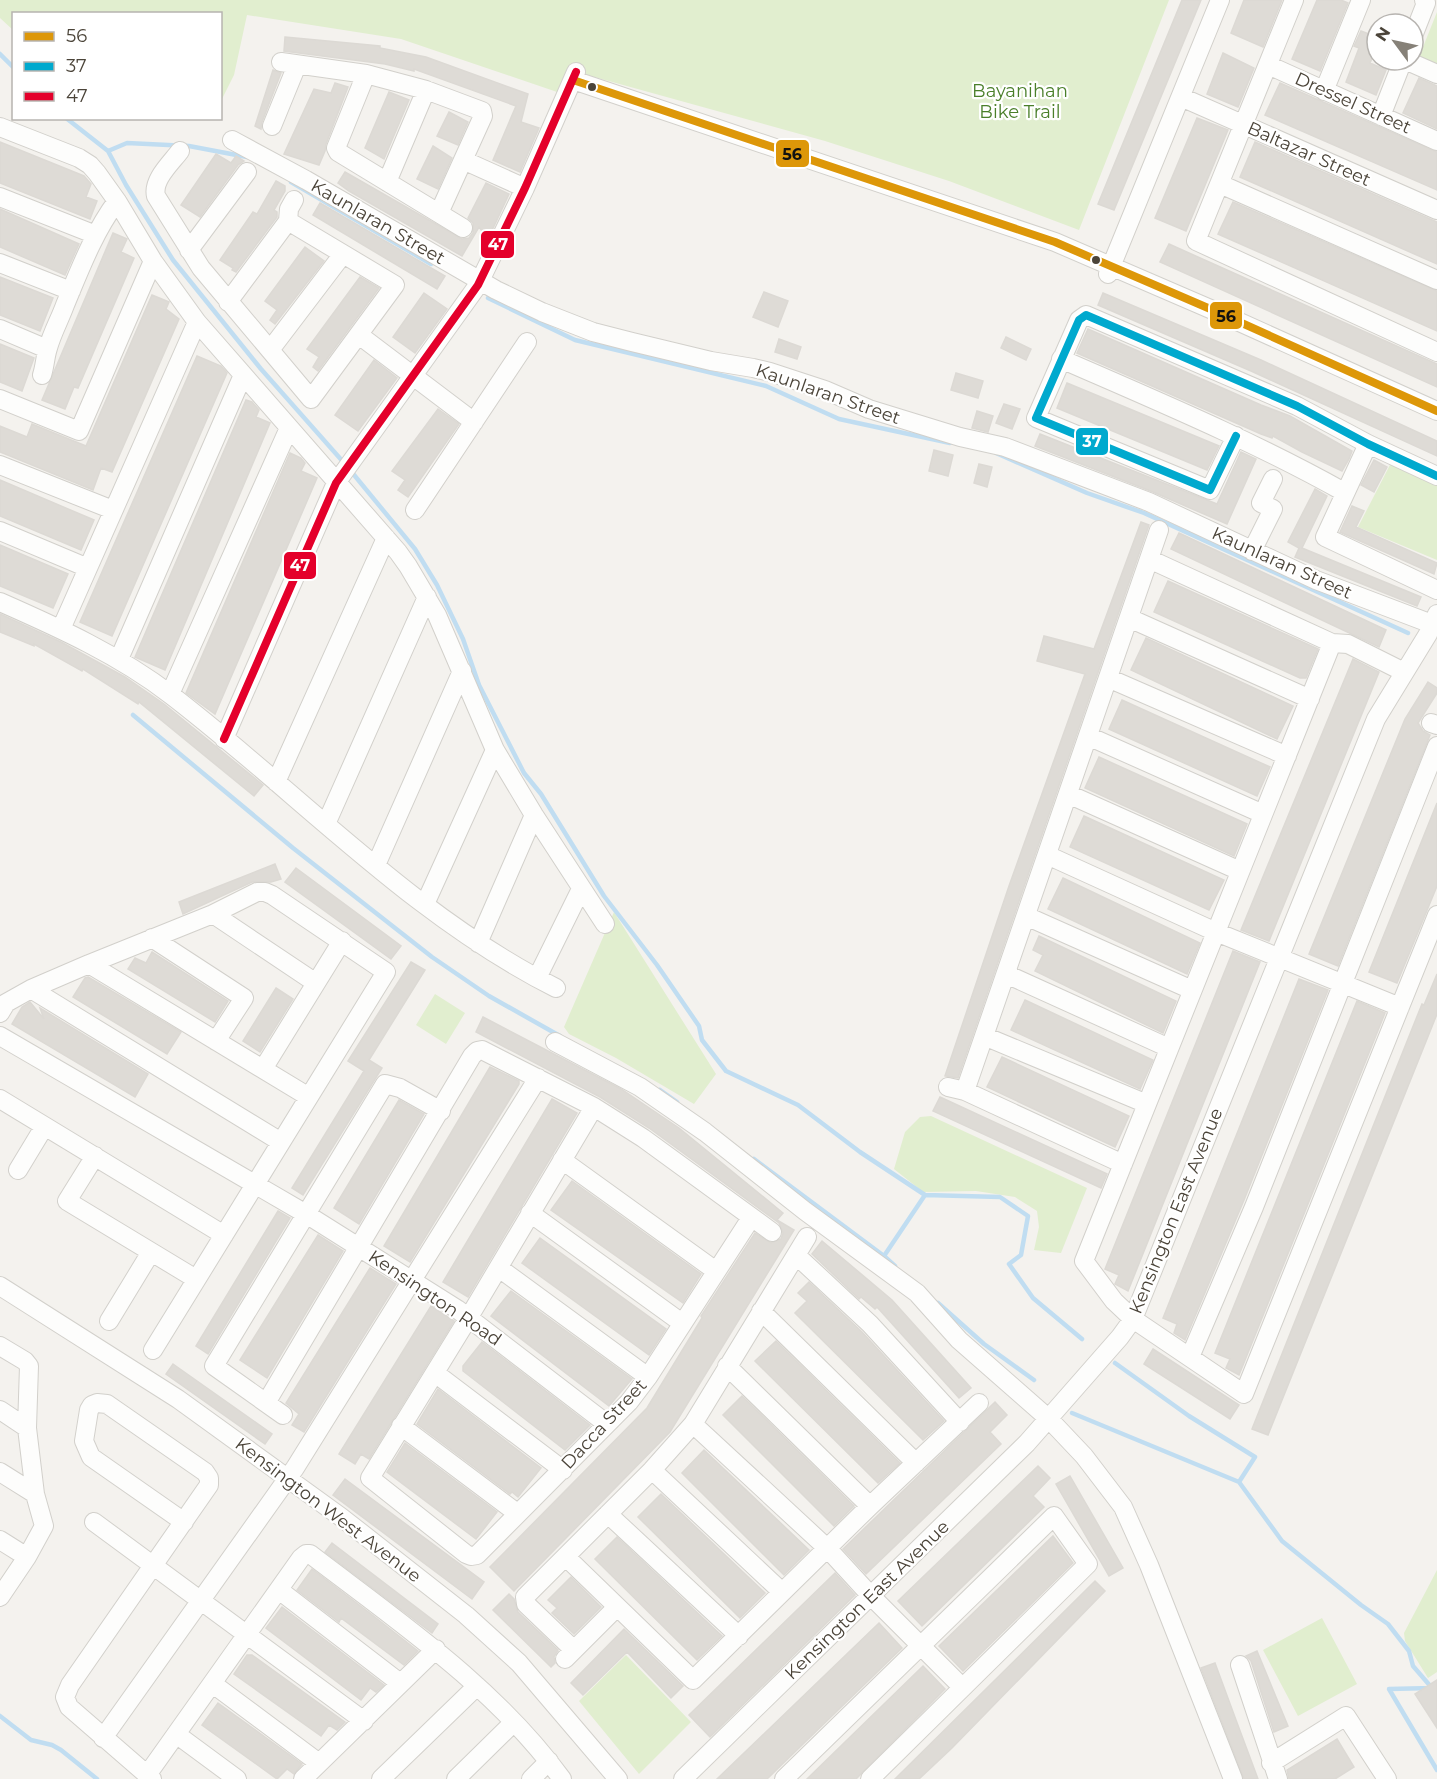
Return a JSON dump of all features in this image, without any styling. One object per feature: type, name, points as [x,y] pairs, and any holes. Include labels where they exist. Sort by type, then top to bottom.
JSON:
[{"type":"street","points":[[1110,270],[1220,0]]},
{"type":"street","points":[[1294,0],[1196,241],[1437,352]]},
{"type":"street","points":[[1324,91],[1361,0]]},
{"type":"street","points":[[272,126],[289,63],[366,74],[426,90],[482,111],[483,117],[439,213]]},
{"type":"street","name":"Dressel Street","points":[[1268,65],[1437,141]]},
{"type":"street","points":[[1381,116],[1399,72]]},
{"type":"street","points":[[366,74],[338,142],[336,148],[338,152],[463,228]]},
{"type":"street","points":[[224,739],[339,478],[481,281],[575,76],[1054,242],[1110,270],[1437,411]]},
{"type":"street","points":[[387,182],[426,90]]},
{"type":"street","name":"Baltazar Street","points":[[1181,97],[1437,210]]},
{"type":"street","points":[[0,128],[79,158],[90,165],[117,201],[153,261],[197,322],[289,428],[339,478],[408,566],[427,597],[462,671],[495,750],[605,924]]},
{"type":"street","name":"Kaunlaran Street","points":[[232,140],[481,281],[542,312],[592,332],[711,361],[753,368],[825,390],[869,409],[904,420],[960,437],[1005,447],[1149,502],[1252,551],[1431,629]]},
{"type":"street","points":[[180,151],[157,182],[154,189],[156,196],[201,268],[311,399],[395,285],[288,221]]},
{"type":"street","points":[[463,160],[525,188]]},
{"type":"street","points":[[189,250],[248,172]]},
{"type":"street","points":[[1220,184],[1437,280]]},
{"type":"street","points":[[0,197],[96,235]]},
{"type":"street","points":[[228,302],[288,221],[289,209],[294,200]]},
{"type":"street","points":[[42,375],[47,349],[71,291],[96,235],[117,201]]},
{"type":"street","points":[[270,350],[343,254]]},
{"type":"street","points":[[0,399],[79,431],[153,261]]},
{"type":"street","points":[[0,263],[71,291]]},
{"type":"street","points":[[1236,436],[1210,490],[1036,418],[1079,320],[1086,315],[1297,406],[1368,444],[1437,476]]},
{"type":"street","points":[[61,629],[197,322]]},
{"type":"street","points":[[0,329],[47,349]]},
{"type":"street","points":[[359,335],[474,422]]},
{"type":"street","points":[[415,510],[527,342]]},
{"type":"street","points":[[1061,359],[1285,459],[1344,492]]},
{"type":"street","points":[[119,659],[243,375]]},
{"type":"street","points":[[171,694],[289,428]]},
{"type":"street","points":[[1368,444],[1325,537],[1437,590]]},
{"type":"street","points":[[0,465],[113,510]]},
{"type":"street","points":[[1252,551],[1273,510],[1261,503],[1273,479]]},
{"type":"street","points":[[1123,1164],[957,1089],[984,1036],[1159,530]]},
{"type":"street","points":[[0,531],[88,568]]},
{"type":"street","points":[[276,782],[386,538]]},
{"type":"street","points":[[1149,559],[1332,644],[1348,644],[1404,672]]},
{"type":"street","points":[[326,824],[427,597]]},
{"type":"street","points":[[0,602],[61,629],[119,659],[171,694],[425,904],[508,963],[556,988]]},
{"type":"street","points":[[1129,618],[1310,699]]},
{"type":"street","name":"Kensington East Avenue","points":[[683,1779],[872,1596],[1049,1419],[1133,1319],[1376,719],[1431,629]]},
{"type":"street","points":[[1332,644],[1084,1261],[1114,1301],[1133,1319],[1244,1394],[1437,915]]},
{"type":"street","points":[[376,865],[462,671]]},
{"type":"street","points":[[1108,678],[1287,756]]},
{"type":"street","points":[[1088,736],[1263,814]]},
{"type":"street","points":[[1190,1357],[1254,1208],[1437,746]]},
{"type":"street","points":[[425,904],[495,750]]},
{"type":"street","points":[[1068,794],[1240,871]]},
{"type":"street","points":[[478,943],[534,815]]},
{"type":"street","points":[[1047,855],[1216,932],[1400,1007]]},
{"type":"street","points":[[537,978],[582,889]]},
{"type":"street","points":[[0,1012],[6,1003],[31,989],[213,914],[257,892],[265,892],[386,972],[153,1350]]},
{"type":"street","points":[[213,914],[316,983]]},
{"type":"street","points":[[1026,916],[1192,990]]},
{"type":"street","points":[[152,938],[244,998],[216,1041]]},
{"type":"street","points":[[263,1069],[342,941]]},
{"type":"street","points":[[89,964],[309,1097]]},
{"type":"street","points":[[1006,974],[1169,1048]]},
{"type":"street","points":[[31,989],[281,1142]]},
{"type":"street","name":"Kensington Road","points":[[0,1036],[359,1246],[469,1317],[607,1424]]},
{"type":"street","points":[[984,1036],[1147,1104]]},
{"type":"street","points":[[555,1042],[649,1093],[705,1132],[917,1293],[958,1340],[1049,1419],[1084,1456],[1123,1507],[1149,1564],[1233,1779]]},
{"type":"street","points":[[266,1403],[477,1051],[482,1050],[594,1107],[643,1138],[772,1232]]},
{"type":"street","points":[[103,1738],[288,1478],[538,1078]]},
{"type":"street","points":[[284,1415],[214,1366],[385,1084],[400,1088],[441,1111]]},
{"type":"street","points":[[0,1099],[224,1235]]},
{"type":"street","points":[[517,1513],[401,1426],[499,1268],[594,1107]]},
{"type":"street","points":[[18,1170],[44,1127]]},
{"type":"street","points":[[95,1156],[68,1201],[196,1280]]},
{"type":"street","points":[[562,1160],[716,1270]]},
{"type":"street","points":[[530,1213],[682,1323]]},
{"type":"street","name":"Dacca Street","points":[[401,1426],[370,1478],[465,1554],[477,1555],[629,1402],[648,1377],[751,1218]]},
{"type":"street","points":[[617,1607],[570,1655],[526,1604],[525,1597],[652,1470],[693,1424],[807,1237]]},
{"type":"street","points":[[109,1321],[151,1252]]},
{"type":"street","points":[[796,1255],[870,1324],[960,1422]]},
{"type":"street","points":[[499,1268],[648,1377]]},
{"type":"street","name":"Kensington West Avenue","points":[[0,1287],[178,1398],[341,1517],[490,1635],[533,1679],[618,1779]]},
{"type":"street","points":[[761,1311],[916,1463]]},
{"type":"street","points":[[0,1346],[25,1361],[29,1366],[27,1428],[35,1494],[44,1526],[27,1557],[0,1597]]},
{"type":"street","points":[[727,1366],[870,1506]]},
{"type":"street","points":[[435,1372],[563,1470]]},
{"type":"street","points":[[566,1557],[693,1680],[870,1506],[979,1403]]},
{"type":"street","points":[[184,1522],[91,1457],[84,1441],[88,1410],[92,1405],[107,1404],[206,1472],[209,1478],[209,1485],[184,1522],[70,1685],[65,1697],[69,1707],[150,1777],[177,1734],[301,1558],[310,1554],[436,1649],[513,1723],[549,1761],[562,1779]]},
{"type":"street","points":[[0,1410],[27,1428]]},
{"type":"street","points":[[693,1424],[828,1549],[962,1687]]},
{"type":"street","points":[[652,1470],[782,1592]]},
{"type":"street","points":[[0,1472],[35,1494]]},
{"type":"street","points":[[609,1514],[739,1636]]},
{"type":"street","points":[[784,1779],[1054,1516],[1088,1564],[870,1779]]},
{"type":"street","points":[[94,1522],[364,1721]]},
{"type":"street","points":[[0,1540],[27,1557]]},
{"type":"street","points":[[279,1590],[400,1683]]},
{"type":"street","points":[[303,1779],[436,1649]]},
{"type":"street","points":[[1240,1665],[1275,1771],[1346,1716],[1382,1777]]},
{"type":"street","points":[[213,1684],[320,1764]]},
{"type":"street","points":[[381,1779],[477,1686]]},
{"type":"street","points":[[456,1779],[513,1723]]},
{"type":"street","points":[[177,1734],[237,1779]]},
{"type":"street","points":[[531,1779],[549,1761]]},
{"type":"green space","name":"Bayanihan Bike Trail","points":[[0,0],[1169,0],[1079,230],[949,181],[825,141],[569,70],[560,93],[401,39],[247,15],[234,75],[222,99],[222,12],[12,12],[12,29],[0,18]]},
{"type":"green space","points":[[1437,12],[1437,66],[1425,60],[1425,42]]},
{"type":"green space","points":[[1391,463],[1437,484],[1437,560],[1358,527]]},
{"type":"green space","points":[[614,912],[716,1074],[694,1104],[616,1058],[569,1034],[564,1027]]},
{"type":"green space","points":[[435,994],[465,1013],[446,1044],[416,1025]]},
{"type":"green space","points":[[931,1116],[1087,1188],[1061,1253],[1034,1250],[1039,1227],[1037,1211],[1015,1197],[976,1191],[923,1192],[894,1169],[905,1132],[920,1117]]},
{"type":"green space","points":[[1437,1570],[1437,1672],[1428,1678],[1405,1641],[1404,1633]]},
{"type":"green space","points":[[1322,1618],[1357,1684],[1298,1716],[1263,1650]]},
{"type":"green space","points":[[626,1655],[691,1722],[639,1774],[579,1701]]},
{"type":"building","points":[[1182,0],[1201,0],[1114,210],[1098,204]]},
{"type":"building","points":[[1244,0],[1282,0],[1263,47],[1231,33]]},
{"type":"building","points":[[1317,0],[1341,0],[1348,3],[1320,71],[1292,59]]},
{"type":"building","points":[[1361,31],[1365,32],[1365,72],[1385,72],[1376,95],[1346,82],[1359,48],[1354,46]]},
{"type":"building","points":[[285,37],[380,46],[380,48],[426,57],[528,94],[521,122],[539,128],[520,172],[493,160],[516,106],[414,69],[414,71],[385,64],[284,51]]},
{"type":"building","points":[[1223,53],[1254,68],[1238,107],[1207,94]]},
{"type":"building","points":[[273,70],[281,73],[261,129],[255,126]]},
{"type":"building","points":[[1419,78],[1437,86],[1437,129],[1403,113]]},
{"type":"building","points":[[335,83],[348,87],[319,165],[284,154],[314,89],[331,93]]},
{"type":"building","points":[[1280,83],[1437,152],[1437,190],[1265,115]]},
{"type":"building","points":[[389,92],[409,100],[384,159],[365,148]]},
{"type":"building","points":[[449,112],[468,122],[458,145],[437,136]]},
{"type":"building","points":[[1197,118],[1228,130],[1186,231],[1155,218]]},
{"type":"building","points":[[0,142],[84,176],[91,184],[86,197],[97,201],[90,219],[0,183]]},
{"type":"building","points":[[1255,142],[1437,222],[1437,264],[1240,177]]},
{"type":"building","points":[[433,146],[452,158],[438,189],[417,179]]},
{"type":"building","points":[[216,154],[231,163],[236,156],[244,161],[238,165],[200,217],[181,205]]},
{"type":"building","points":[[345,172],[462,239],[469,238],[473,233],[473,223],[468,218],[486,183],[509,194],[488,239],[479,227],[462,256],[349,191],[338,183]]},
{"type":"building","points":[[276,181],[285,186],[285,191],[274,210],[277,212],[277,217],[236,272],[220,260],[253,212],[257,214]]},
{"type":"building","points":[[1233,202],[1437,291],[1437,331],[1218,234]]},
{"type":"building","points":[[320,203],[445,276],[437,289],[313,215]]},
{"type":"building","points":[[0,209],[79,244],[65,275],[0,247]]},
{"type":"building","points":[[113,233],[127,239],[121,252],[134,258],[78,388],[74,387],[65,409],[42,400]]},
{"type":"building","points":[[1169,244],[1437,364],[1437,387],[1160,262]]},
{"type":"building","points":[[305,247],[324,261],[275,324],[270,320],[277,310],[265,301]]},
{"type":"building","points":[[0,277],[53,298],[40,331],[0,315]]},
{"type":"building","points":[[360,277],[379,288],[318,371],[313,367],[319,357],[307,349]]},
{"type":"building","points":[[764,292],[788,301],[778,327],[753,317]]},
{"type":"building","points":[[424,293],[447,309],[415,353],[393,337]]},
{"type":"building","points":[[1103,293],[1261,360],[1437,441],[1437,456],[1251,371],[1098,305]]},
{"type":"building","points":[[152,295],[169,302],[166,309],[179,319],[112,472],[101,468],[93,490],[0,452],[0,426],[27,437],[32,424],[86,446]]},
{"type":"building","points":[[1088,329],[1290,416],[1352,451],[1349,459],[1342,471],[1273,436],[1272,438],[1261,434],[1077,353]]},
{"type":"building","points":[[1006,337],[1031,349],[1026,360],[1001,348]]},
{"type":"building","points":[[779,339],[801,347],[797,359],[775,352]]},
{"type":"building","points":[[0,344],[34,358],[22,391],[0,382]]},
{"type":"building","points":[[197,356],[221,366],[227,373],[112,636],[80,622]]},
{"type":"building","points":[[374,360],[397,378],[358,431],[335,415]]},
{"type":"building","points":[[956,373],[983,381],[978,398],[951,390]]},
{"type":"building","points":[[1067,383],[1219,446],[1207,470],[1057,408]]},
{"type":"building","points":[[246,400],[252,402],[259,410],[256,417],[270,423],[165,670],[135,657]]},
{"type":"building","points":[[1004,404],[1020,409],[1012,429],[996,423]]},
{"type":"building","points":[[438,409],[459,424],[408,497],[398,490],[405,480],[392,471]]},
{"type":"building","points":[[977,411],[993,416],[988,432],[972,428]]},
{"type":"building","points":[[1040,434],[1217,504],[1241,452],[1256,459],[1227,524],[1035,446]]},
{"type":"building","points":[[934,450],[953,455],[948,476],[929,471]]},
{"type":"building","points":[[290,453],[301,458],[305,463],[301,471],[317,478],[215,714],[186,693]]},
{"type":"building","points":[[1374,460],[1387,467],[1374,492],[1361,485]]},
{"type":"building","points":[[979,464],[992,467],[987,487],[974,483]]},
{"type":"building","points":[[0,480],[94,520],[81,550],[0,516]]},
{"type":"building","points":[[1315,489],[1327,496],[1302,548],[1421,597],[1417,606],[1295,557],[1299,548],[1288,542]]},
{"type":"building","points":[[1352,506],[1364,511],[1356,527],[1437,563],[1434,574],[1340,532]]},
{"type":"building","points":[[1141,522],[1149,525],[958,1078],[945,1076],[1009,886],[1085,674],[1037,661],[1044,636],[1094,649]]},
{"type":"building","points":[[1179,533],[1386,630],[1379,647],[1171,549]]},
{"type":"building","points":[[0,545],[68,574],[53,608],[0,586]]},
{"type":"building","points":[[1168,581],[1318,649],[1306,678],[1300,678],[1154,612]]},
{"type":"building","points":[[0,614],[61,642],[125,677],[164,704],[263,785],[254,796],[139,702],[138,704],[83,669],[82,671],[34,644],[34,646],[0,632]]},
{"type":"building","points":[[1146,638],[1293,706],[1277,739],[1131,670]]},
{"type":"building","points":[[1353,659],[1379,672],[1269,941],[1241,930]]},
{"type":"building","points":[[1428,682],[1437,688],[1437,693],[1418,723],[1423,731],[1430,735],[1338,966],[1309,954],[1405,719]]},
{"type":"building","points":[[1122,700],[1270,767],[1257,796],[1109,729]]},
{"type":"building","points":[[1099,757],[1247,824],[1234,856],[1085,788]]},
{"type":"building","points":[[1437,803],[1437,886],[1397,983],[1369,972]]},
{"type":"building","points":[[1084,816],[1224,880],[1209,910],[1070,847]]},
{"type":"building","points":[[275,864],[281,879],[271,882],[252,882],[183,914],[179,902]]},
{"type":"building","points":[[296,868],[401,946],[391,959],[285,882]]},
{"type":"building","points":[[1063,878],[1200,943],[1187,974],[1048,909]]},
{"type":"building","points":[[1039,936],[1176,1001],[1163,1033],[1035,971],[1043,955],[1033,950]]},
{"type":"building","points":[[1233,951],[1260,962],[1128,1291],[1115,1284],[1119,1275],[1105,1269]]},
{"type":"building","points":[[152,952],[228,1001],[215,1022],[128,969],[135,958],[146,963]]},
{"type":"building","points":[[411,962],[425,970],[369,1060],[382,1068],[303,1195],[292,1188],[364,1071],[348,1061]]},
{"type":"building","points":[[1437,974],[1437,1014],[1268,1435],[1252,1429],[1422,1004],[1424,1005]]},
{"type":"building","points":[[88,977],[181,1032],[167,1054],[73,997]]},
{"type":"building","points":[[1299,979],[1328,990],[1185,1340],[1174,1333],[1177,1324],[1163,1318]]},
{"type":"building","points":[[276,988],[293,999],[260,1052],[243,1041]]},
{"type":"building","points":[[1025,1000],[1153,1060],[1140,1089],[1011,1030]]},
{"type":"building","points":[[1357,1001],[1385,1013],[1239,1375],[1226,1368],[1230,1359],[1215,1353]]},
{"type":"building","points":[[30,1002],[44,1019],[40,1008],[148,1074],[135,1097],[12,1024],[22,1007]]},
{"type":"building","points":[[483,1017],[621,1089],[679,1128],[783,1213],[777,1220],[794,1230],[670,1432],[514,1591],[490,1567],[647,1408],[702,1318],[701,1316],[755,1233],[771,1243],[781,1239],[783,1233],[779,1223],[649,1128],[600,1097],[476,1032]]},
{"type":"building","points":[[1002,1057],[1129,1116],[1115,1147],[987,1087]]},
{"type":"building","points":[[490,1067],[519,1081],[519,1084],[410,1262],[384,1246]]},
{"type":"building","points":[[940,1097],[1107,1174],[1101,1188],[933,1111]]},
{"type":"building","points":[[552,1099],[577,1113],[468,1297],[443,1282]]},
{"type":"building","points":[[399,1100],[424,1114],[359,1224],[334,1208]]},
{"type":"building","points":[[572,1181],[701,1274],[683,1303],[551,1210]]},
{"type":"building","points":[[278,1211],[290,1218],[208,1354],[196,1346]]},
{"type":"building","points":[[318,1235],[343,1251],[267,1378],[240,1360]]},
{"type":"building","points":[[540,1238],[666,1329],[649,1355],[522,1263]]},
{"type":"building","points":[[822,1241],[892,1300],[971,1388],[959,1398],[877,1307],[875,1309],[861,1297],[859,1299],[812,1254]]},
{"type":"building","points":[[370,1268],[396,1284],[304,1432],[292,1425],[299,1414],[286,1403]]},
{"type":"building","points":[[809,1282],[862,1332],[944,1421],[923,1440],[795,1313],[807,1301],[798,1293]]},
{"type":"building","points":[[511,1291],[632,1379],[609,1406],[491,1316]]},
{"type":"building","points":[[431,1306],[454,1321],[369,1459],[361,1454],[355,1464],[339,1454]]},
{"type":"building","points":[[776,1341],[900,1463],[878,1483],[755,1361]]},
{"type":"building","points":[[482,1342],[590,1425],[565,1450],[463,1371],[463,1366]]},
{"type":"building","points":[[1153,1349],[1239,1405],[1230,1419],[1144,1364]]},
{"type":"building","points":[[173,1364],[272,1434],[265,1444],[166,1374]]},
{"type":"building","points":[[438,1389],[541,1468],[518,1497],[512,1492],[510,1494],[417,1424]]},
{"type":"building","points":[[742,1396],[854,1506],[834,1526],[723,1415]]},
{"type":"building","points":[[995,1402],[1007,1415],[990,1432],[1001,1444],[866,1574],[843,1549]]},
{"type":"building","points":[[405,1443],[497,1512],[476,1539],[387,1472]]},
{"type":"building","points":[[704,1450],[809,1550],[784,1575],[682,1473]]},
{"type":"building","points":[[1038,1466],[1050,1478],[1033,1496],[1044,1507],[922,1626],[898,1601]]},
{"type":"building","points":[[1070,1476],[1123,1568],[1109,1576],[1056,1484]]},
{"type":"building","points":[[345,1479],[484,1582],[472,1599],[333,1495]]},
{"type":"building","points":[[661,1494],[765,1593],[740,1618],[638,1517]]},
{"type":"building","points":[[1053,1536],[1073,1563],[963,1671],[939,1646]]},
{"type":"building","points":[[617,1537],[722,1636],[697,1660],[595,1559]]},
{"type":"building","points":[[332,1543],[438,1624],[432,1633],[325,1552]]},
{"type":"building","points":[[312,1569],[418,1651],[404,1665],[341,1618],[339,1622],[297,1590]]},
{"type":"building","points":[[835,1573],[855,1595],[710,1737],[689,1715]]},
{"type":"building","points":[[571,1577],[601,1607],[574,1634],[552,1613],[557,1608],[548,1600]]},
{"type":"building","points":[[1095,1581],[1105,1591],[952,1748],[919,1779],[895,1779]]},
{"type":"building","points":[[509,1594],[514,1599],[518,1612],[558,1650],[554,1657],[555,1663],[551,1667],[493,1610]]},
{"type":"building","points":[[282,1607],[384,1685],[376,1692],[370,1688],[361,1700],[266,1628]]},
{"type":"building","points":[[879,1623],[902,1648],[767,1779],[717,1779]]},
{"type":"building","points":[[624,1629],[683,1686],[671,1698],[627,1652],[583,1695],[571,1683]]},
{"type":"building","points":[[1257,1651],[1288,1726],[1274,1732],[1251,1661],[1246,1656]]},
{"type":"building","points":[[247,1655],[252,1655],[345,1722],[337,1730],[329,1725],[321,1736],[234,1674]]},
{"type":"building","points":[[1215,1663],[1258,1779],[1244,1779],[1201,1668]]},
{"type":"building","points":[[923,1666],[945,1689],[856,1779],[807,1779]]},
{"type":"building","points":[[1437,1680],[1437,1728],[1415,1694]]},
{"type":"building","points":[[218,1703],[302,1764],[294,1774],[287,1769],[277,1779],[202,1725]]},
{"type":"building","points":[[1337,1739],[1354,1767],[1335,1779],[1289,1779],[1287,1770]]},
{"type":"waterway","points":[[0,54],[12,66]]},
{"type":"waterway","points":[[69,120],[108,151],[127,143],[189,146],[247,157]]},
{"type":"waterway","points":[[108,151],[126,185],[173,260],[261,369],[345,464]]},
{"type":"waterway","points":[[291,182],[431,264]]},
{"type":"waterway","points":[[488,298],[575,340],[766,386],[839,419],[950,443]]},
{"type":"waterway","points":[[996,453],[1087,493],[1144,513],[1408,633]]},
{"type":"waterway","points":[[350,470],[415,549],[437,585],[463,639],[479,685],[524,773],[541,794],[604,896],[657,965],[699,1026],[702,1040],[726,1071],[798,1105],[860,1152],[925,1195],[1000,1197],[1028,1216],[1021,1255],[1009,1264],[1033,1298],[1082,1339]]},
{"type":"waterway","points":[[133,715],[293,848],[432,957],[489,996],[560,1036]]},
{"type":"waterway","points":[[660,1090],[677,1102]]},
{"type":"waterway","points":[[754,1159],[884,1256]]},
{"type":"waterway","points":[[895,1266],[884,1256],[925,1195]]},
{"type":"waterway","points":[[938,1303],[984,1344],[1034,1380]]},
{"type":"waterway","points":[[1115,1363],[1189,1416],[1255,1457],[1239,1482],[1282,1541],[1388,1624],[1409,1651],[1413,1666],[1432,1688],[1389,1689],[1437,1770]]},
{"type":"waterway","points":[[1072,1413],[1239,1482]]},
{"type":"waterway","points":[[0,1716],[31,1740],[52,1745],[61,1750],[97,1779]]},
{"type":"transit line","name":"47","points":[[224,739],[336,483],[478,285],[525,188],[576,72]]},
{"type":"transit line","name":"56","points":[[573,80],[1055,242],[1437,411]]},
{"type":"transit line","name":"37","points":[[1236,436],[1210,490],[1036,418],[1079,320],[1086,315],[1297,406],[1368,444],[1437,476]]}]
